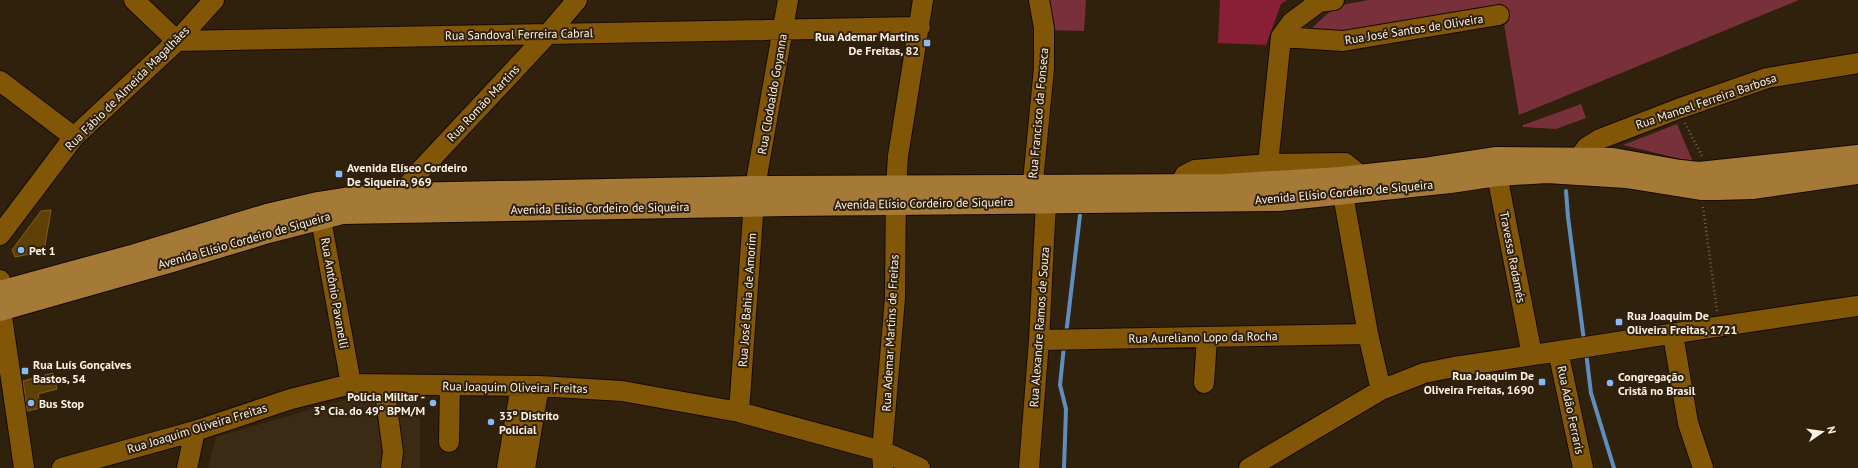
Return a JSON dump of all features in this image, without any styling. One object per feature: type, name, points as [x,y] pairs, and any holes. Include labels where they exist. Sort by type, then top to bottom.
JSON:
[{"type":"main road","name":"Avenida Elísio Cordeiro de Siqueira","points":[[1705,181],[1858,156]]},
{"type":"main road","name":"Avenida Elísio Cordeiro de Siqueira","points":[[0,298],[267,215],[320,210],[362,196],[402,202],[754,196],[1039,194],[1279,200],[1348,182],[1423,169],[1496,166],[1576,166],[1613,159],[1680,171],[1705,181],[1752,188],[1858,173]]},
{"type":"main road","name":"Avenida Elísio Cordeiro de Siqueira","points":[[1039,194],[1180,185],[1348,182]]},
{"type":"street","points":[[134,0],[176,40]]},
{"type":"street","name":"Rua Fábio de Almeida Magalhães","points":[[0,235],[74,137],[176,40],[214,0]]},
{"type":"street","name":"Rua Romão Martins","points":[[402,202],[432,157],[548,34],[577,0]]},
{"type":"street","name":"Rua Clodoaldo Goyanna","points":[[754,196],[788,0]]},
{"type":"street","name":"Rua Ademar Martins de Freitas","points":[[883,460],[895,298],[898,156],[920,27],[923,0]]},
{"type":"street","name":"Rua Francisco da Fonseca","points":[[1039,0],[1044,28],[1044,68],[1039,194]]},
{"type":"street","points":[[1268,164],[1281,38],[1292,22],[1319,2],[1334,0]]},
{"type":"street","name":"Rua José Santos de Oliveira","points":[[1281,38],[1343,41],[1499,15]]},
{"type":"street","name":"Rua Sandoval Ferreira Cabral","points":[[176,40],[920,27]]},
{"type":"street","name":"Rua Manoel Ferreira Barbosa","points":[[1576,166],[1587,147],[1600,139],[1678,109],[1767,78],[1858,63]]},
{"type":"street","points":[[0,81],[74,137]]},
{"type":"street","points":[[1180,185],[1185,175],[1195,170],[1268,164],[1345,163],[1368,334],[1381,390]]},
{"type":"street","name":"Travessa Radamés","points":[[1496,166],[1532,355]]},
{"type":"street","name":"Rua Alexandre Ramos de Souza","points":[[1029,468],[1045,340],[1039,194]]},
{"type":"street","name":"Rua José Bahia de Amorim","points":[[739,412],[754,196]]},
{"type":"street","name":"Rua Antônio Pavanelli","points":[[320,210],[351,384]]},
{"type":"street","points":[[0,298],[24,468]]},
{"type":"street","points":[[1249,468],[1381,390],[1454,366],[1673,335],[1719,325],[1858,306]]},
{"type":"street","name":"Rua Aureliano Lopo da Rocha","points":[[1045,340],[1368,334]]},
{"type":"street","points":[[1673,335],[1688,422],[1703,468]]},
{"type":"street","points":[[1204,382],[1207,337]]},
{"type":"street","name":"Rua Adão Ferraris","points":[[1566,350],[1583,468]]},
{"type":"street","name":"Rua Joaquim Oliveira Freitas","points":[[62,468],[195,431],[291,399],[351,384],[530,386],[622,391],[739,412],[883,460],[920,468]]},
{"type":"street","points":[[384,385],[393,452],[391,468]]},
{"type":"street","points":[[449,442],[450,385]]},
{"type":"street","points":[[507,468],[530,386]]},
{"type":"street","points":[[525,468],[530,386]]},
{"type":"street","points":[[187,468],[195,431]]},
{"type":"path","points":[[1678,109],[1705,181],[1719,325]]},
{"type":"shaded area","points":[[1047,0],[1086,0],[1084,31],[1051,30]]},
{"type":"shaded area","points":[[1220,0],[1287,0],[1281,4],[1266,45],[1218,43]]},
{"type":"shaded area","points":[[1369,0],[1500,0],[1500,9],[1302,37],[1336,6]]},
{"type":"shaded area","points":[[1500,0],[1799,0],[1519,115]]},
{"type":"shaded area","points":[[1581,104],[1586,118],[1556,129],[1523,127],[1523,125]]},
{"type":"shaded area","points":[[1677,124],[1693,162],[1623,145]]},
{"type":"shaded area","points":[[343,400],[420,401],[420,468],[208,468],[216,437]]},
{"type":"building","points":[[51,210],[44,251],[15,257],[12,250],[41,211]]},
{"type":"building","points":[[53,373],[57,389],[38,394],[41,408],[27,411],[23,381]]},
{"type":"waterway","points":[[1566,191],[1584,341]]},
{"type":"waterway","points":[[1066,335],[1080,215]]},
{"type":"waterway","points":[[1064,346],[1060,385],[1066,409],[1064,468]]},
{"type":"waterway","points":[[1586,352],[1591,393],[1614,468]]},
{"type":"place","name":"Rua Ademar Martins De Freitas, 82","points":[[927,43]]},
{"type":"place","name":"Avenida Elíseo Cordeiro De Siqueira, 969","points":[[339,174]]},
{"type":"place","name":"Pet 1","points":[[21,250]]},
{"type":"place","name":"Rua Joaquim De Oliveira Freitas, 1721","points":[[1619,322]]},
{"type":"place","name":"Rua Luís Gonçalves Bastos, 54","points":[[25,371]]},
{"type":"place","name":"Rua Joaquim De Oliveira Freitas, 1690","points":[[1542,382]]},
{"type":"place","name":"Congregação Cristã no Brasil","points":[[1610,383]]},
{"type":"place","name":"Bus Stop","points":[[31,403]]},
{"type":"place","name":"Polícia Militar - 3ª Cia. do 49º BPM/M","points":[[433,403]]},
{"type":"place","name":"33º Distrito Policial","points":[[491,422]]}]
